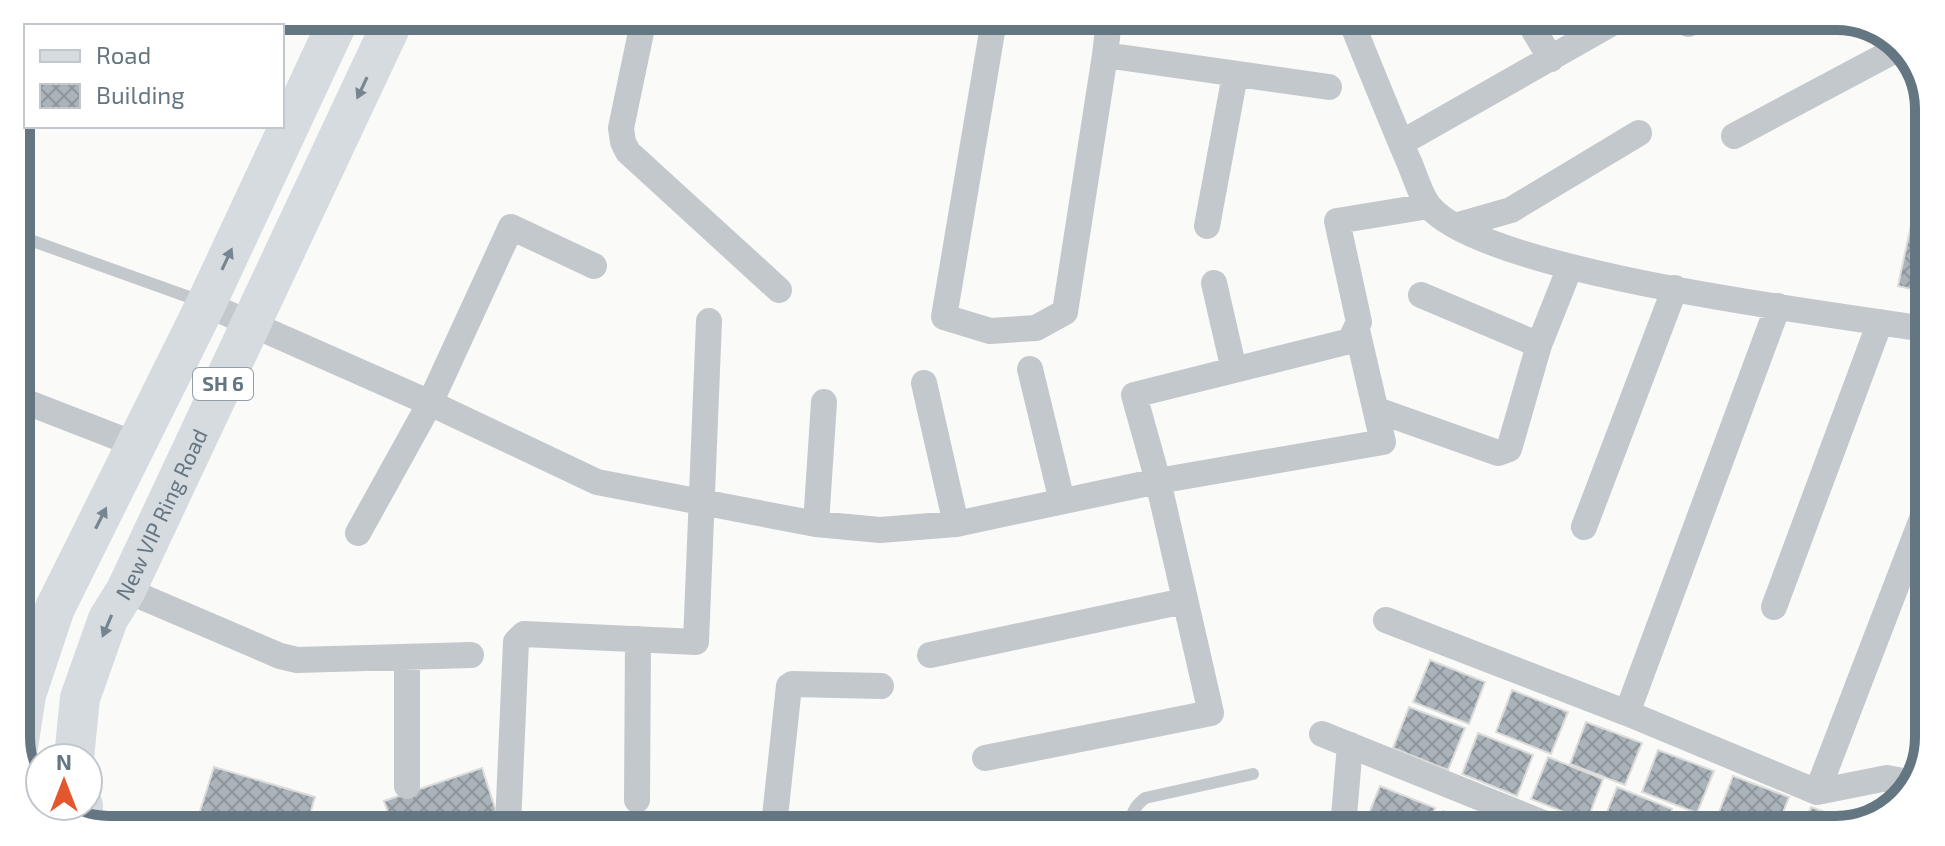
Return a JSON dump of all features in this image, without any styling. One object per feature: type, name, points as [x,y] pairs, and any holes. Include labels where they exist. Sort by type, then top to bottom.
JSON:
[{"type":"main road","name":"SH 6","points":[[30,683],[55,608],[206,304],[334,30]]},
{"type":"main road","name":"New VIP Ring Road","points":[[76,742],[80,698],[108,619],[126,590],[389,30]]},
{"type":"street","points":[[641,30],[621,128],[628,152],[779,290]]},
{"type":"street","points":[[992,30],[944,317],[990,331],[1036,328],[1065,312],[1108,30]]},
{"type":"street","points":[[1355,30],[1429,206],[1455,226],[1493,244],[1570,267],[1675,288],[1915,327]]},
{"type":"street","points":[[1534,30],[1551,59]]},
{"type":"street","points":[[1401,143],[1600,30]]},
{"type":"street","points":[[1734,136],[1891,53]]},
{"type":"street","points":[[1105,55],[1329,87]]},
{"type":"street","points":[[1207,226],[1235,75]]},
{"type":"street","points":[[1455,226],[1511,210],[1639,133]]},
{"type":"street","points":[[985,758],[1211,713],[1158,481],[1134,395],[1350,341],[1359,322],[1337,221],[1429,206]]},
{"type":"street","points":[[358,533],[430,403],[511,227],[594,266]]},
{"type":"street","points":[[1377,410],[1498,453],[1505,452],[1509,449],[1539,345],[1570,267]]},
{"type":"street","points":[[1214,283],[1234,370]]},
{"type":"street","points":[[1584,527],[1675,288]]},
{"type":"street","points":[[1421,295],[1539,345]]},
{"type":"street","points":[[206,304],[430,403],[597,482],[816,524],[880,530],[956,524],[1158,481],[1383,442],[1357,330]]},
{"type":"street","points":[[1627,713],[1778,306]]},
{"type":"street","points":[[508,816],[516,642],[519,637],[524,634],[696,642],[709,321]]},
{"type":"street","points":[[1774,607],[1880,322]]},
{"type":"street","points":[[1030,369],[1062,501]]},
{"type":"street","points":[[924,383],[956,524]]},
{"type":"street","points":[[816,524],[824,402]]},
{"type":"street","points":[[30,403],[137,445]]},
{"type":"street","points":[[1817,792],[1915,537]]},
{"type":"street","points":[[126,590],[280,656],[297,660],[471,655]]},
{"type":"street","points":[[930,655],[1184,601]]},
{"type":"street","points":[[1386,620],[1627,713],[1817,792],[1887,778],[1902,781]]},
{"type":"street","points":[[637,800],[638,639]]},
{"type":"street","points":[[407,657],[407,786]]},
{"type":"street","points":[[775,816],[789,686],[881,686]]},
{"type":"street","points":[[1322,734],[1526,816]]},
{"type":"street","points":[[1344,816],[1350,745]]},
{"type":"lane","points":[[30,240],[206,304]]},
{"type":"lane","points":[[1131,816],[1135,806],[1145,798],[1253,774]]},
{"type":"building","points":[[1914,211],[1915,211],[1915,290],[1898,286]]},
{"type":"building","points":[[1430,660],[1485,682],[1469,724],[1413,702]]},
{"type":"building","points":[[1512,690],[1568,712],[1551,754],[1496,732]]},
{"type":"building","points":[[1409,707],[1465,728],[1448,770],[1393,748]]},
{"type":"building","points":[[1586,722],[1642,743],[1625,785],[1570,764]]},
{"type":"building","points":[[1478,733],[1533,755],[1517,796],[1462,774]]},
{"type":"building","points":[[1658,750],[1714,771],[1697,813],[1642,792]]},
{"type":"building","points":[[1548,757],[1603,779],[1589,816],[1574,816],[1531,799]]},
{"type":"building","points":[[214,767],[315,797],[309,816],[216,816],[200,811]]},
{"type":"building","points":[[482,768],[496,811],[481,816],[389,816],[384,801]]},
{"type":"building","points":[[1733,776],[1789,797],[1782,816],[1717,816]]},
{"type":"building","points":[[1380,786],[1435,808],[1432,816],[1368,816]]},
{"type":"building","points":[[1617,787],[1672,809],[1669,816],[1605,816]]},
{"type":"building","points":[[1811,807],[1835,816],[1807,816]]}]
